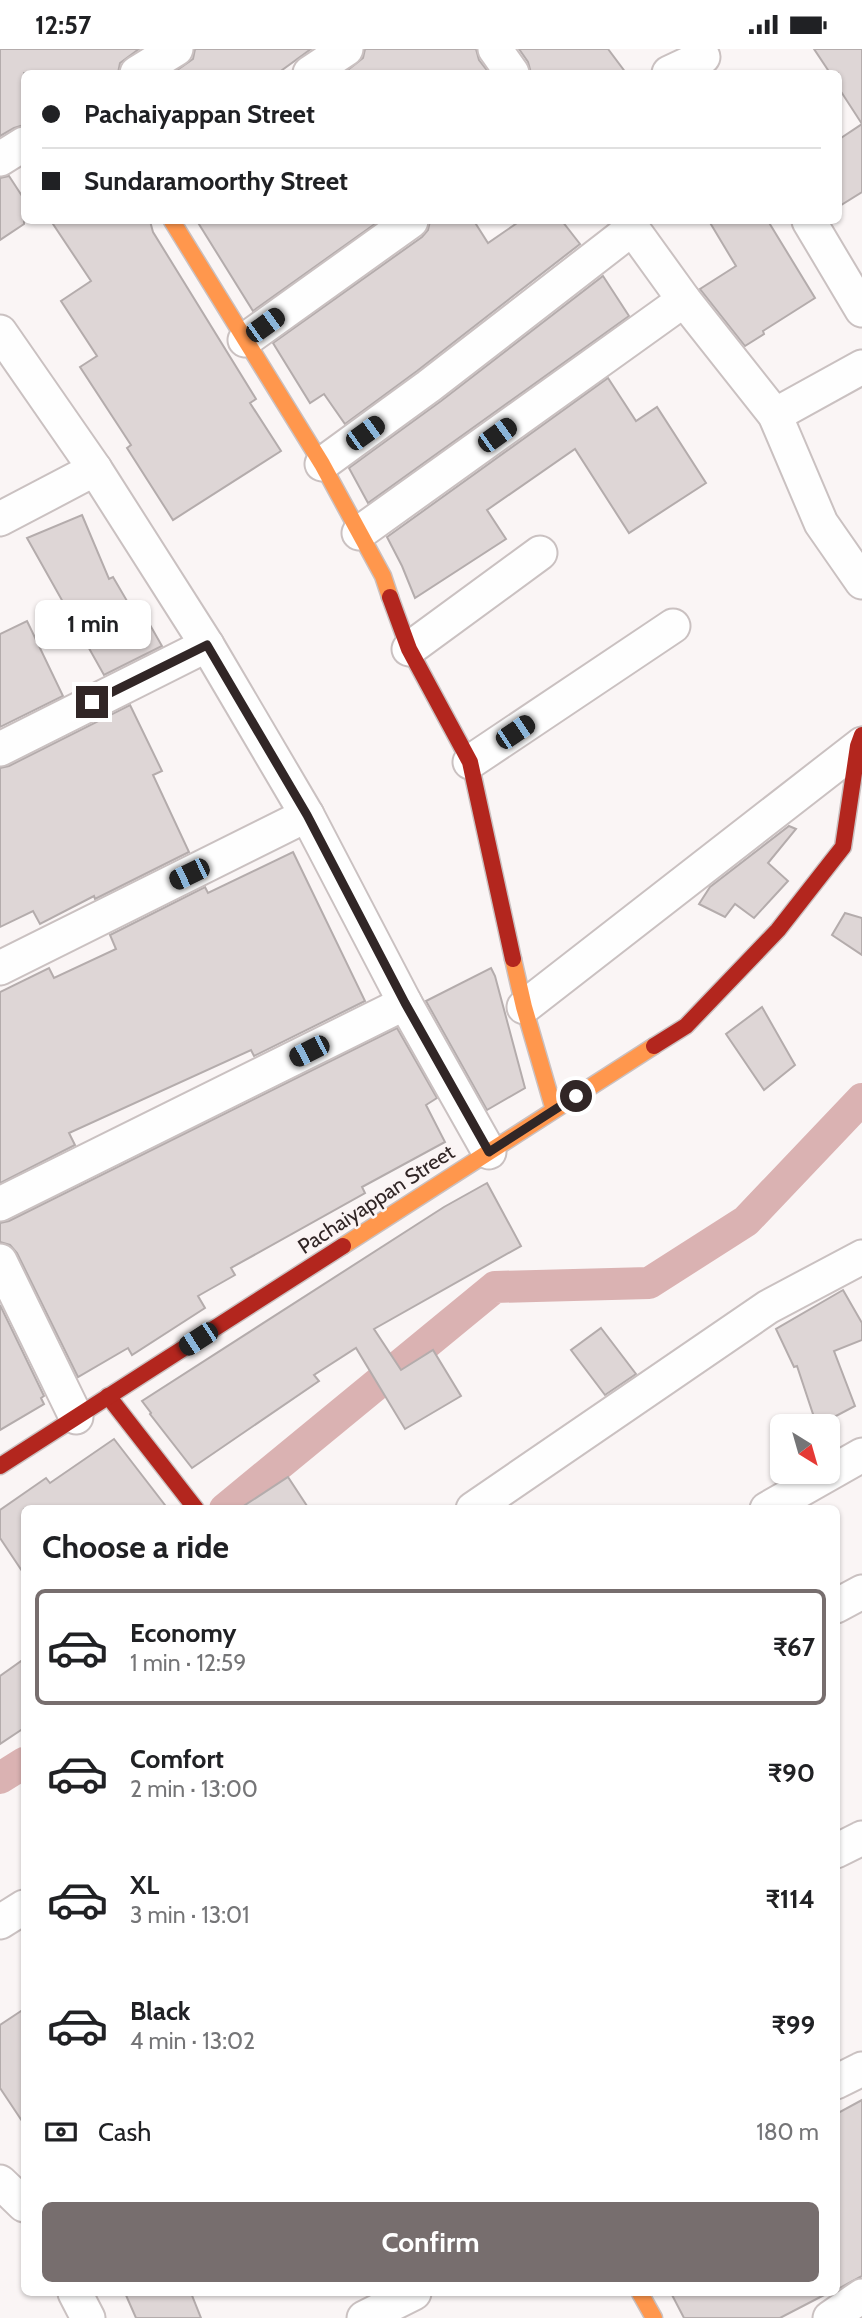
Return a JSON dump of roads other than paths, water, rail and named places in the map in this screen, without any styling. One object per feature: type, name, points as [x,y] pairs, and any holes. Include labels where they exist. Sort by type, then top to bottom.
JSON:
[{"type":"street","points":[[142,70],[176,49]]},
{"type":"street","points":[[314,70],[346,49]]},
{"type":"street","points":[[495,49],[510,70]]},
{"type":"street","points":[[677,70],[705,60]]},
{"type":"street","points":[[0,159],[21,146]]},
{"type":"street","points":[[174,224],[322,464],[383,576],[410,649],[470,762],[524,1007],[554,1110]]},
{"type":"street","points":[[244,340],[407,224]]},
{"type":"street","points":[[322,464],[429,386],[630,224],[684,300],[775,415],[821,523],[862,582]]},
{"type":"street","points":[[811,224],[862,310]]},
{"type":"street","points":[[359,533],[684,300]]},
{"type":"street","points":[[0,332],[10,365],[95,469],[207,645],[307,815],[405,1003],[489,1152]]},
{"type":"street","points":[[775,415],[862,367]]},
{"type":"street","points":[[0,519],[95,469]]},
{"type":"street","points":[[410,649],[540,553]]},
{"type":"street","points":[[470,762],[673,626]]},
{"type":"street","points":[[0,749],[207,645]]},
{"type":"street","points":[[524,1007],[861,742]]},
{"type":"street","name":"Pachaiyappan Street","points":[[0,1466],[686,1025],[778,930],[843,847],[861,742]]},
{"type":"street","points":[[0,968],[307,815]]},
{"type":"street","points":[[0,1204],[405,1003]]},
{"type":"street","points":[[479,1505],[768,1307],[862,1257]]},
{"type":"street","points":[[0,1261],[76,1417]]},
{"type":"street","points":[[108,1396],[192,1505]]},
{"type":"street","points":[[774,1505],[862,1455]]},
{"type":"street","points":[[840,1604],[862,1592]]},
{"type":"street","points":[[840,1849],[862,1838]]},
{"type":"street","points":[[0,1922],[21,1909]]},
{"type":"street","points":[[840,2080],[862,2069]]},
{"type":"street","points":[[0,2182],[21,2202]]},
{"type":"street","points":[[77,2296],[88,2318]]},
{"type":"street","points":[[364,2318],[408,2296]]},
{"type":"street","points":[[642,2296],[654,2318]]},
{"type":"street","points":[[830,2318],[862,2296]]},
{"type":"waterway","points":[[230,1505],[495,1287],[649,1283],[746,1221],[862,1099]]},
{"type":"waterway","points":[[0,1778],[21,1765]]}]
